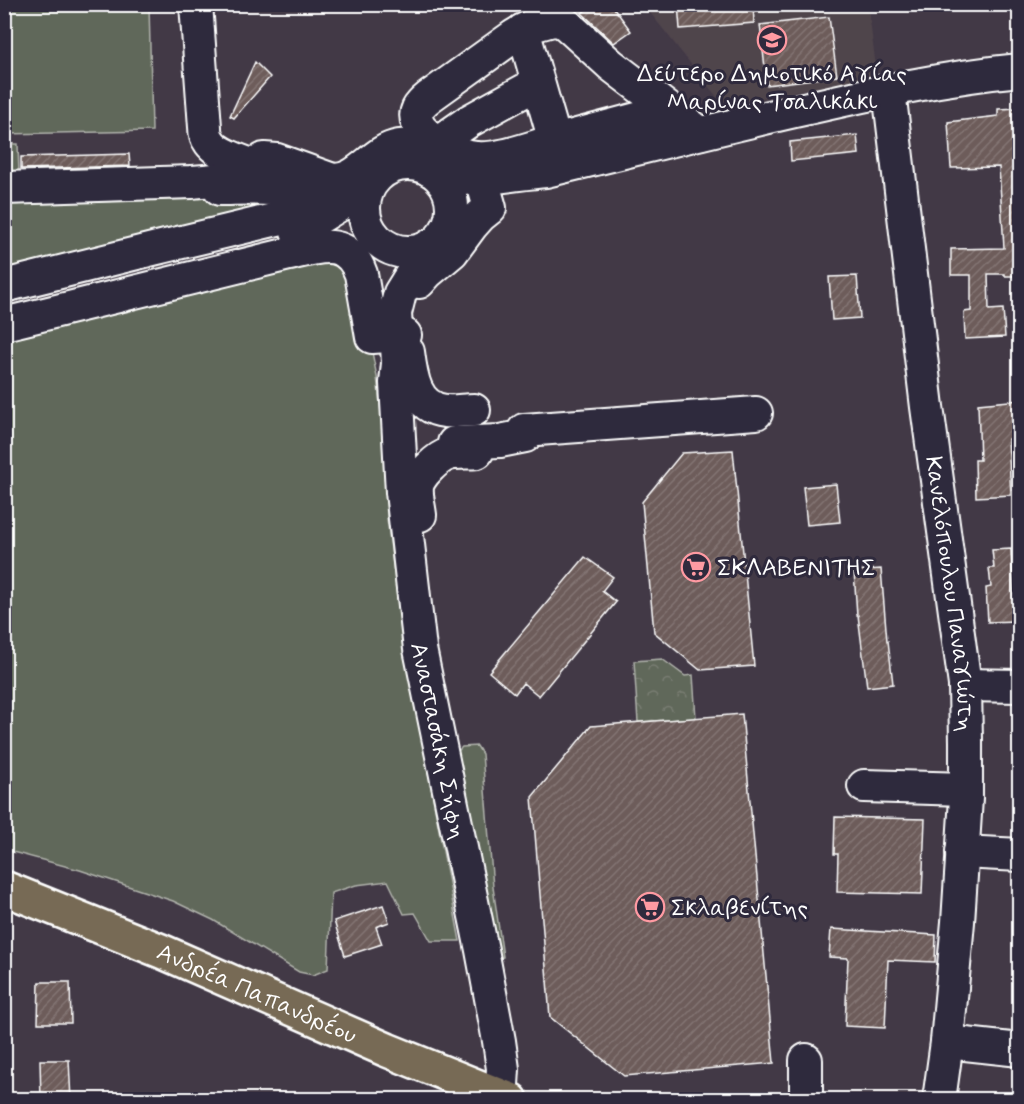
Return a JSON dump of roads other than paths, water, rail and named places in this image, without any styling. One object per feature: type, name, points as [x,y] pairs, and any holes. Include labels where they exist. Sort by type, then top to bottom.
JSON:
[{"type":"main road","name":"Ανδρέα Παπανδρέου","points":[[4,888],[161,951],[387,1050],[506,1097]]},
{"type":"street","points":[[196,4],[205,127],[201,144],[219,151],[239,168],[313,187],[341,204]]},
{"type":"street","points":[[394,335],[395,313],[400,293],[438,237],[451,213],[449,194],[442,180],[428,135],[420,128],[416,112],[429,97],[523,30],[538,23],[561,21],[611,65],[700,133]]},
{"type":"street","points":[[523,30],[555,141]]},
{"type":"street","points":[[4,286],[285,235],[371,234],[387,246],[399,251],[418,250],[438,237],[465,213],[485,189],[546,171],[700,133],[889,91],[1020,70]]},
{"type":"street","points":[[4,324],[285,235],[341,204],[387,169],[401,164],[416,165],[434,156],[469,121],[538,83]]},
{"type":"street","name":"Κανελόπουλου Παναγιώτη","points":[[889,91],[927,407],[964,685],[966,789],[958,922],[939,1100]]},
{"type":"street","points":[[434,156],[461,154],[475,158],[500,156],[671,110]]},
{"type":"street","points":[[4,188],[192,182],[264,159],[277,160],[333,180],[339,180],[354,174],[387,150],[416,146],[434,152],[454,165],[479,170],[490,208],[471,225],[452,252],[427,273],[413,290],[405,316],[394,335]]},
{"type":"street","points":[[434,156],[454,178],[485,189]]},
{"type":"street","points":[[239,168],[220,189],[286,190],[301,193],[312,200],[308,211],[285,235]]},
{"type":"street","points":[[375,178],[364,200],[364,212],[371,234],[370,270],[413,384],[424,401],[435,408],[444,411],[474,410]]},
{"type":"street","points":[[4,303],[285,235],[346,252],[355,261],[361,274],[372,337],[394,335]]},
{"type":"street","name":"Αναστασάκη Σήφη","points":[[394,335],[398,367],[396,394],[401,480],[420,649],[482,950],[495,1018],[503,1069],[502,1084],[506,1097]]},
{"type":"street","points":[[396,394],[418,414],[461,421],[503,420],[524,429]]},
{"type":"street","points":[[401,480],[423,453],[430,448],[440,445],[500,441],[524,429],[756,413]]},
{"type":"street","points":[[439,670],[417,484],[426,471],[442,457],[450,454],[477,452]]},
{"type":"street","points":[[964,685],[1020,686]]},
{"type":"street","points":[[864,786],[966,789]]},
{"type":"street","points":[[962,852],[1020,855]]},
{"type":"street","points":[[947,1042],[1020,1050]]},
{"type":"street","points":[[806,1060],[806,1100]]},
{"type":"place","name":"Δεύτερο Δημοτικό Αγίας Μαρίνας Τσαλικάκι","points":[[772,40]]},
{"type":"place","name":"ΣΚΛΑΒΕΝΙΤΗΣ","points":[[696,567]]},
{"type":"place","name":"Σκλαβενίτης","points":[[650,907]]}]
